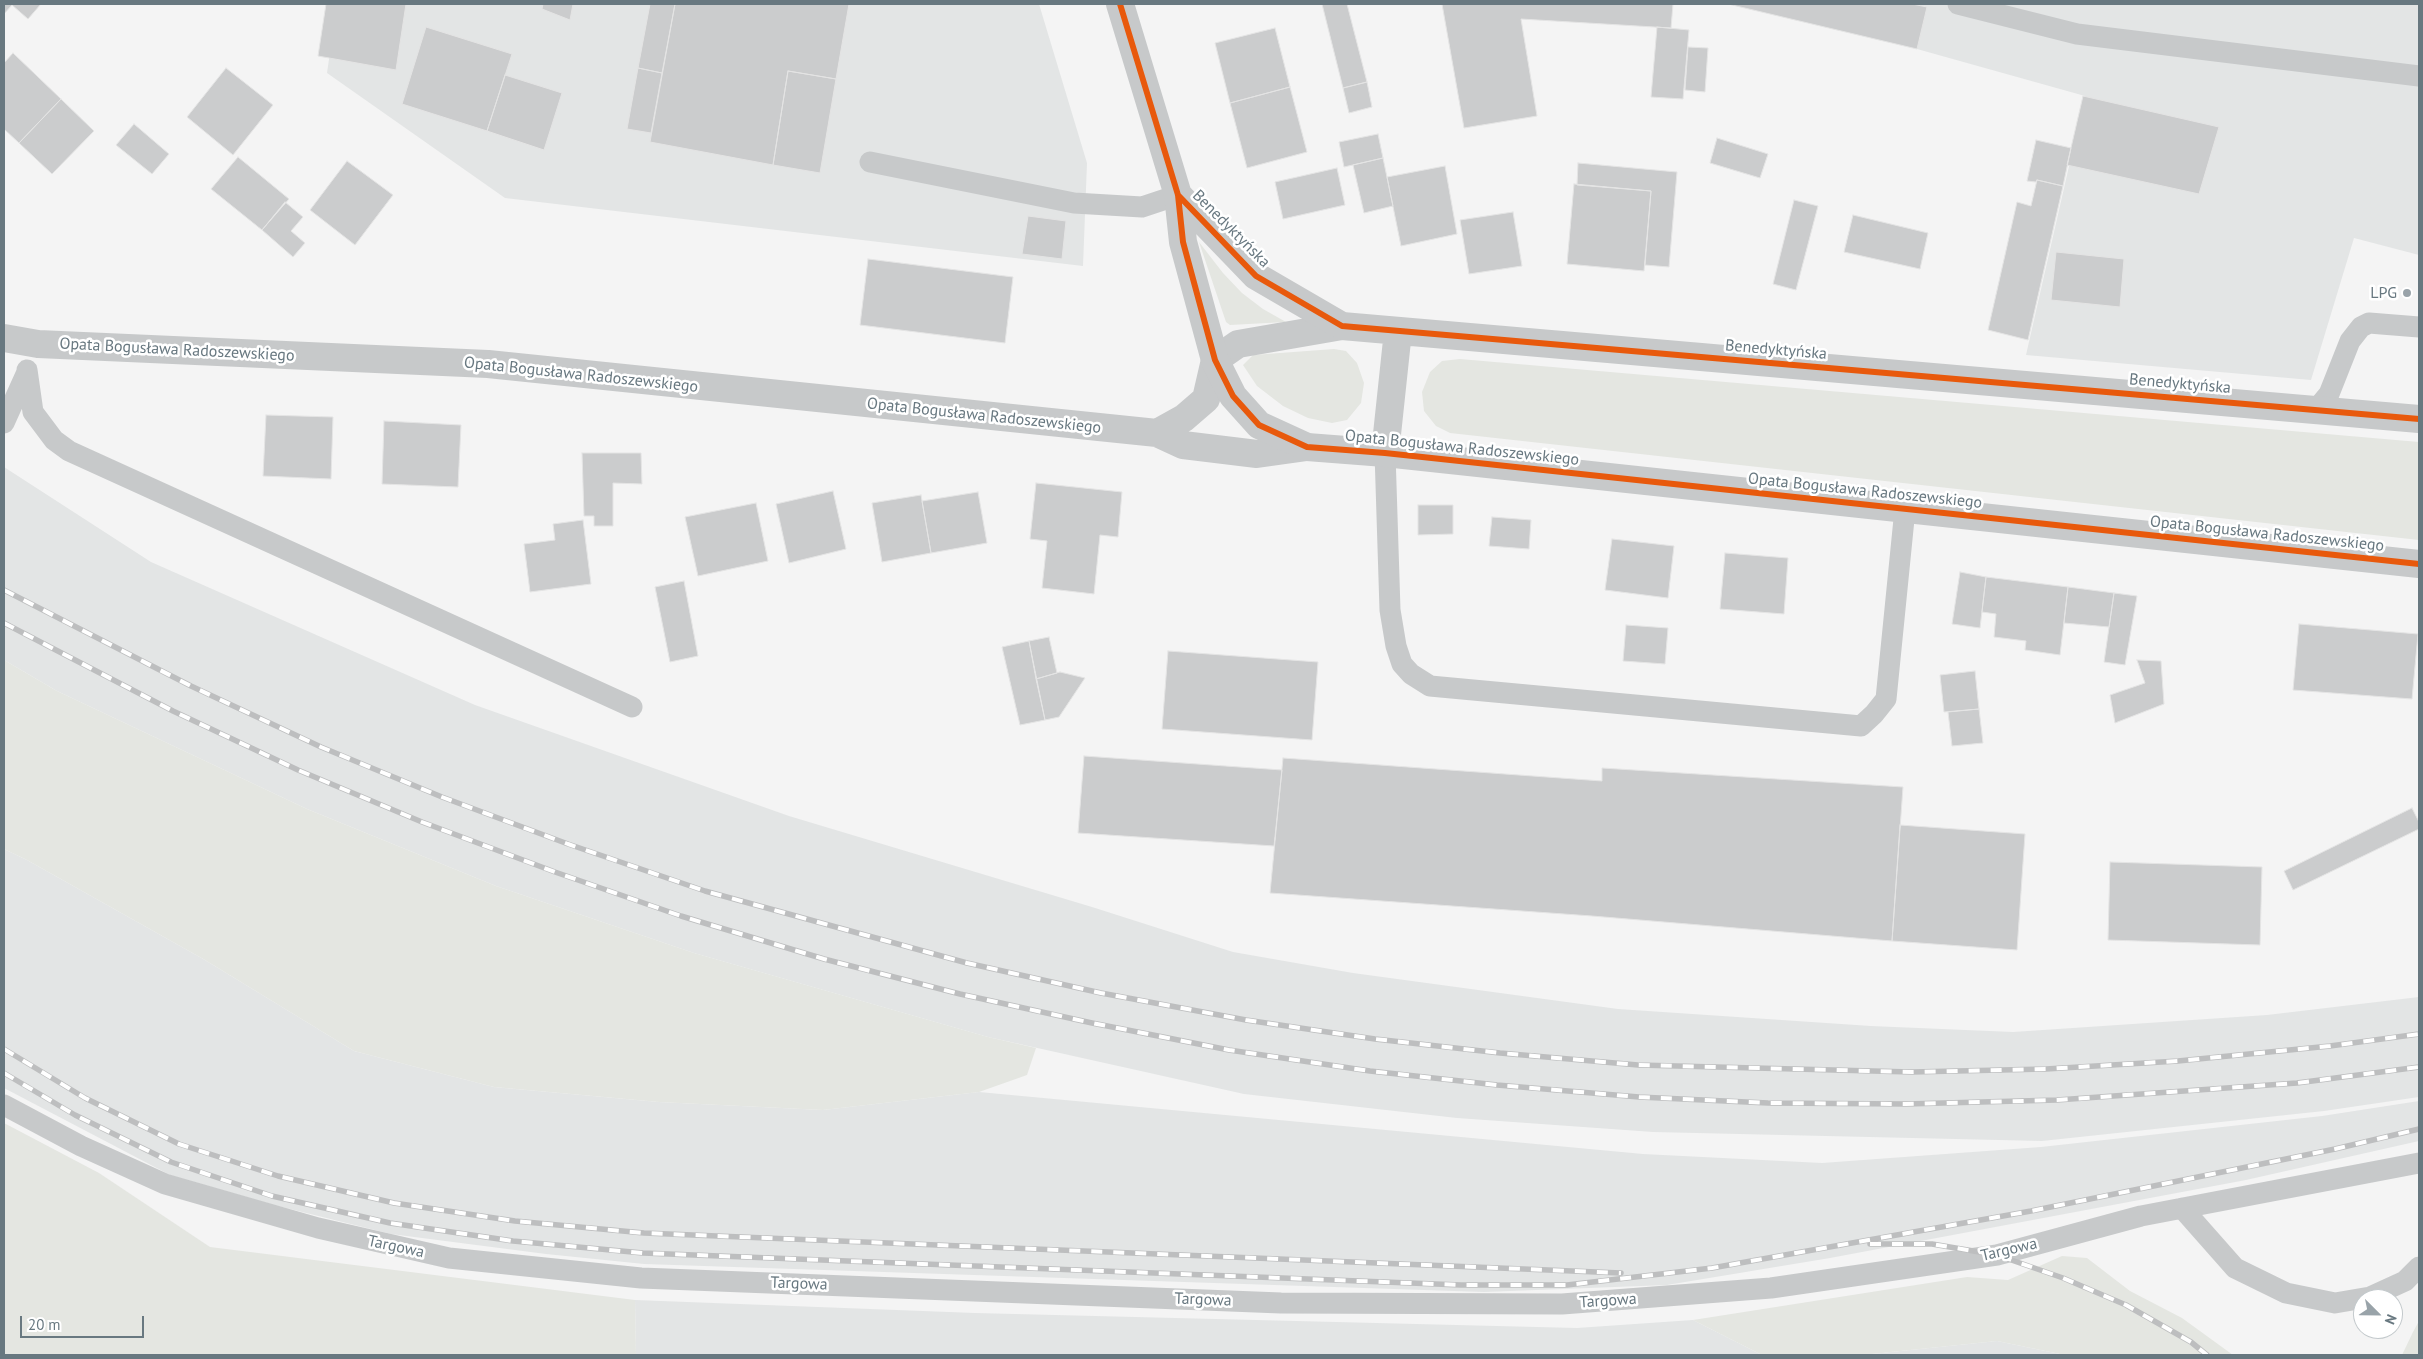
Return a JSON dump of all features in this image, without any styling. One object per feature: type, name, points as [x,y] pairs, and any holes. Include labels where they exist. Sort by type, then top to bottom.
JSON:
[{"type":"street","name":"Benedyktyńska","points":[[1120,4],[1178,195],[1183,242],[1215,360],[1233,396],[1259,425],[1307,447]]},
{"type":"street","name":"Benedyktyńska","points":[[1178,195],[1256,276],[1342,326],[2419,419]]},
{"type":"street","points":[[1157,433],[1184,418],[1206,399],[1215,360],[1238,344],[1342,326]]},
{"type":"street","points":[[1385,453],[1398,331]]},
{"type":"street","name":"Opata Bogusława Radoszewskiego","points":[[4,338],[38,344],[488,364],[1157,433],[1183,445],[1257,454],[1307,447],[1385,453],[2419,564]]},
{"type":"lane","points":[[1958,4],[2077,34],[2419,76]]},
{"type":"lane","points":[[870,162],[1074,203],[1142,207],[1178,195]]},
{"type":"lane","points":[[2315,411],[2329,394],[2350,341],[2361,327],[2369,323],[2419,327]]},
{"type":"lane","points":[[4,423],[38,344]]},
{"type":"lane","points":[[27,370],[34,412],[54,440],[69,451],[632,707]]},
{"type":"lane","points":[[1385,453],[1390,610],[1396,646],[1402,664],[1411,674],[1430,686],[1860,726],[1874,714],[1886,699],[1905,509]]},
{"type":"lane","name":"Targowa","points":[[4,1104],[81,1146],[165,1184],[318,1228],[449,1258],[642,1278],[1281,1303],[1562,1304],[1771,1288],[1997,1255],[2141,1216],[2419,1163]]},
{"type":"lane","points":[[2182,1208],[2235,1268],[2286,1293],[2335,1303],[2370,1297],[2405,1281],[2419,1267]]},
{"type":"shaded area","points":[[337,4],[1039,4],[1087,163],[1083,266],[505,198],[327,73]]},
{"type":"shaded area","points":[[1728,4],[2419,4],[2419,255],[2354,238],[2311,380],[2026,355],[2085,96],[1917,49]]},
{"type":"shaded area","points":[[1199,242],[1223,273],[1242,293],[1263,309],[1286,322],[1230,325],[1226,322]]},
{"type":"shaded area","points":[[1334,349],[1346,351],[1357,363],[1364,383],[1361,403],[1347,420],[1332,423],[1308,418],[1283,406],[1257,386],[1243,365],[1253,355]]},
{"type":"shaded area","points":[[1460,359],[2419,442],[2419,540],[1450,433],[1436,426],[1424,411],[1422,392],[1430,372],[1442,361]]},
{"type":"shaded area","points":[[4,467],[151,562],[475,705],[789,816],[1092,907],[1233,952],[1353,973],[1618,1009],[1871,1026],[2013,1032],[2267,1015],[2419,997],[2419,1097],[2324,1111],[2042,1141],[1653,1132],[1457,1118],[1244,1094],[988,1037],[694,953],[496,886],[307,809],[57,691],[4,660]]},
{"type":"shaded area","points":[[4,660],[57,691],[307,809],[496,886],[694,953],[988,1037],[1036,1048],[1027,1075],[979,1092],[823,1110],[659,1102],[494,1087],[354,1051],[205,960],[4,849]]},
{"type":"shaded area","points":[[4,849],[205,960],[354,1051],[494,1087],[659,1102],[823,1110],[979,1092],[1643,1154],[1822,1163],[2041,1147],[2322,1116],[2419,1101],[2419,1141],[2246,1180],[1830,1258],[1667,1285],[1484,1292],[644,1264],[546,1254],[391,1234],[274,1205],[170,1175],[4,1088]]},
{"type":"shaded area","points":[[4,1123],[99,1173],[210,1247],[635,1300],[636,1355],[4,1355]]},
{"type":"shaded area","points":[[2062,1256],[2087,1258],[2130,1291],[2182,1318],[2233,1355],[2065,1355],[1997,1341],[1862,1355],[1762,1355],[1693,1320],[1967,1277],[2008,1280]]},
{"type":"shaded area","points":[[635,1300],[975,1313],[1577,1328],[1693,1320],[1762,1355],[636,1355]]},
{"type":"shaded area","points":[[2419,1321],[2419,1355],[2402,1355],[2413,1332]]},
{"type":"shaded area","points":[[1997,1341],[2065,1355],[1862,1355]]},
{"type":"building","points":[[4,4],[41,4],[28,19],[12,5],[4,14]]},
{"type":"building","points":[[326,4],[406,4],[396,70],[318,56]]},
{"type":"building","points":[[543,4],[573,4],[570,20],[542,9]]},
{"type":"building","points":[[650,4],[675,4],[662,73],[638,68]]},
{"type":"building","points":[[675,4],[849,4],[836,79],[788,71],[773,165],[650,142]]},
{"type":"building","points":[[1322,4],[1347,4],[1367,82],[1343,88]]},
{"type":"building","points":[[1442,4],[1673,4],[1671,28],[1521,19],[1537,116],[1464,128]]},
{"type":"building","points":[[1728,4],[1912,4],[1927,7],[1917,49]]},
{"type":"building","points":[[426,27],[512,54],[487,131],[402,104]]},
{"type":"building","points":[[1657,27],[1689,30],[1683,99],[1651,97]]},
{"type":"building","points":[[1275,28],[1290,87],[1230,103],[1215,43]]},
{"type":"building","points":[[1688,47],[1708,48],[1705,92],[1685,90]]},
{"type":"building","points":[[13,53],[61,99],[19,143],[4,129],[4,63]]},
{"type":"building","points":[[226,68],[273,105],[233,155],[187,117]]},
{"type":"building","points":[[638,68],[662,73],[651,133],[627,129]]},
{"type":"building","points":[[788,71],[836,79],[820,173],[773,165]]},
{"type":"building","points":[[505,75],[562,93],[544,150],[487,131]]},
{"type":"building","points":[[1367,82],[1372,107],[1349,113],[1343,88]]},
{"type":"building","points":[[1290,87],[1307,152],[1247,168],[1230,103]]},
{"type":"building","points":[[2083,96],[2219,127],[2199,194],[2067,165]]},
{"type":"building","points":[[61,99],[94,131],[52,174],[19,143]]},
{"type":"building","points":[[134,124],[169,154],[152,174],[116,145]]},
{"type":"building","points":[[1378,134],[1383,158],[1344,167],[1339,142]]},
{"type":"building","points":[[1717,138],[1768,154],[1760,178],[1710,163]]},
{"type":"building","points":[[2036,140],[2071,148],[2063,186],[2037,180],[2036,182],[2027,181]]},
{"type":"building","points":[[238,157],[289,199],[262,230],[211,189]]},
{"type":"building","points":[[1383,158],[1393,206],[1364,213],[1353,165]]},
{"type":"building","points":[[347,161],[393,195],[355,245],[310,210]]},
{"type":"building","points":[[1578,163],[1677,172],[1669,267],[1645,265],[1651,191],[1577,185]]},
{"type":"building","points":[[1445,166],[1457,234],[1401,246],[1387,177]]},
{"type":"building","points":[[1337,168],[1345,205],[1283,219],[1275,182]]},
{"type":"building","points":[[2037,180],[2063,186],[2028,340],[1988,330],[2017,202],[2031,206]]},
{"type":"building","points":[[1574,184],[1651,191],[1644,271],[1567,264]]},
{"type":"building","points":[[1794,200],[1818,206],[1796,290],[1773,284]]},
{"type":"building","points":[[285,202],[303,217],[291,231],[305,243],[293,257],[262,230]]},
{"type":"building","points":[[1513,212],[1522,266],[1469,274],[1460,220]]},
{"type":"building","points":[[1853,215],[1928,233],[1920,269],[1844,252]]},
{"type":"building","points":[[1028,216],[1066,221],[1062,259],[1022,254]]},
{"type":"building","points":[[2056,252],[2124,259],[2120,307],[2051,300]]},
{"type":"building","points":[[868,259],[1013,277],[1005,343],[860,325]]},
{"type":"building","points":[[266,415],[333,417],[331,479],[263,476]]},
{"type":"building","points":[[384,421],[461,425],[458,487],[382,484]]},
{"type":"building","points":[[582,453],[641,453],[642,484],[613,483],[613,526],[594,526],[594,516],[584,516]]},
{"type":"building","points":[[1036,483],[1122,492],[1118,537],[1100,535],[1094,594],[1042,588],[1047,541],[1030,539]]},
{"type":"building","points":[[833,491],[846,549],[789,563],[776,504]]},
{"type":"building","points":[[978,492],[987,543],[931,553],[922,501]]},
{"type":"building","points":[[921,495],[931,553],[882,562],[872,503]]},
{"type":"building","points":[[756,503],[768,561],[698,576],[685,517]]},
{"type":"building","points":[[1418,505],[1453,505],[1453,534],[1418,535]]},
{"type":"building","points":[[1492,517],[1531,520],[1529,549],[1489,546]]},
{"type":"building","points":[[583,520],[591,584],[530,592],[524,544],[555,540],[553,524]]},
{"type":"building","points":[[1612,539],[1674,546],[1668,598],[1605,590]]},
{"type":"building","points":[[1725,553],[1788,558],[1784,614],[1720,609]]},
{"type":"building","points":[[1960,572],[1986,577],[1980,628],[1952,624]]},
{"type":"building","points":[[1986,577],[2068,587],[2060,655],[2025,650],[2026,641],[1994,637],[1996,614],[1982,612]]},
{"type":"building","points":[[684,581],[698,656],[670,662],[655,587]]},
{"type":"building","points":[[2068,587],[2114,593],[2109,627],[2064,623]]},
{"type":"building","points":[[2114,593],[2137,596],[2125,665],[2104,662]]},
{"type":"building","points":[[2299,624],[2418,634],[2412,699],[2293,690]]},
{"type":"building","points":[[1626,625],[1668,628],[1665,664],[1623,661]]},
{"type":"building","points":[[1049,637],[1057,673],[1036,679],[1029,641]]},
{"type":"building","points":[[1029,641],[1045,720],[1020,725],[1002,647]]},
{"type":"building","points":[[1168,651],[1318,662],[1312,740],[1162,729]]},
{"type":"building","points":[[2137,660],[2161,661],[2164,704],[2115,723],[2110,695],[2145,683]]},
{"type":"building","points":[[1975,671],[1979,709],[1944,712],[1940,675]]},
{"type":"building","points":[[1060,672],[1085,678],[1059,717],[1045,720],[1036,679]]},
{"type":"building","points":[[1979,709],[1983,743],[1952,746],[1948,712]]},
{"type":"building","points":[[1084,756],[1282,770],[1274,846],[1078,833]]},
{"type":"building","points":[[1283,758],[1602,781],[1602,768],[1903,787],[1892,941],[1592,916],[1270,893]]},
{"type":"building","points":[[2412,808],[2419,822],[2419,829],[2293,890],[2284,871]]},
{"type":"building","points":[[1900,825],[2025,834],[2017,950],[1892,941]]},
{"type":"building","points":[[2110,862],[2262,867],[2260,945],[2108,940]]},
{"type":"railway","points":[[4,590],[191,686],[321,747],[442,797],[568,844],[705,891],[967,963],[1101,993],[1246,1020],[1375,1039],[1500,1053],[1638,1065],[1912,1072],[2046,1069],[2178,1061],[2330,1046],[2419,1034]]},
{"type":"railway","points":[[4,623],[173,711],[298,770],[422,822],[555,872],[681,916],[824,959],[960,994],[1229,1050],[1370,1071],[1497,1085],[1639,1097],[1768,1103],[1906,1104],[2057,1100],[2297,1083],[2419,1067]]},
{"type":"railway","points":[[4,1049],[85,1098],[179,1144],[278,1176],[394,1203],[515,1221],[644,1233],[1621,1273]]},
{"type":"railway","points":[[4,1073],[75,1115],[171,1162],[272,1196],[390,1223],[513,1241],[643,1253],[1461,1285],[1567,1285],[1712,1268],[2031,1211],[2335,1149],[2419,1129]]},
{"type":"railway","points":[[1870,1244],[1932,1244],[1997,1255],[2063,1278],[2126,1305],[2191,1342],[2207,1355]]},
{"type":"cycle path","points":[[1120,4],[1178,195],[1183,242],[1215,360],[1233,396],[1259,425],[1307,447],[1385,453],[2419,564]]},
{"type":"cycle path","points":[[1178,195],[1256,276],[1342,326],[2419,419]]},
{"type":"place","name":"LPG","points":[[2407,293]]}]
